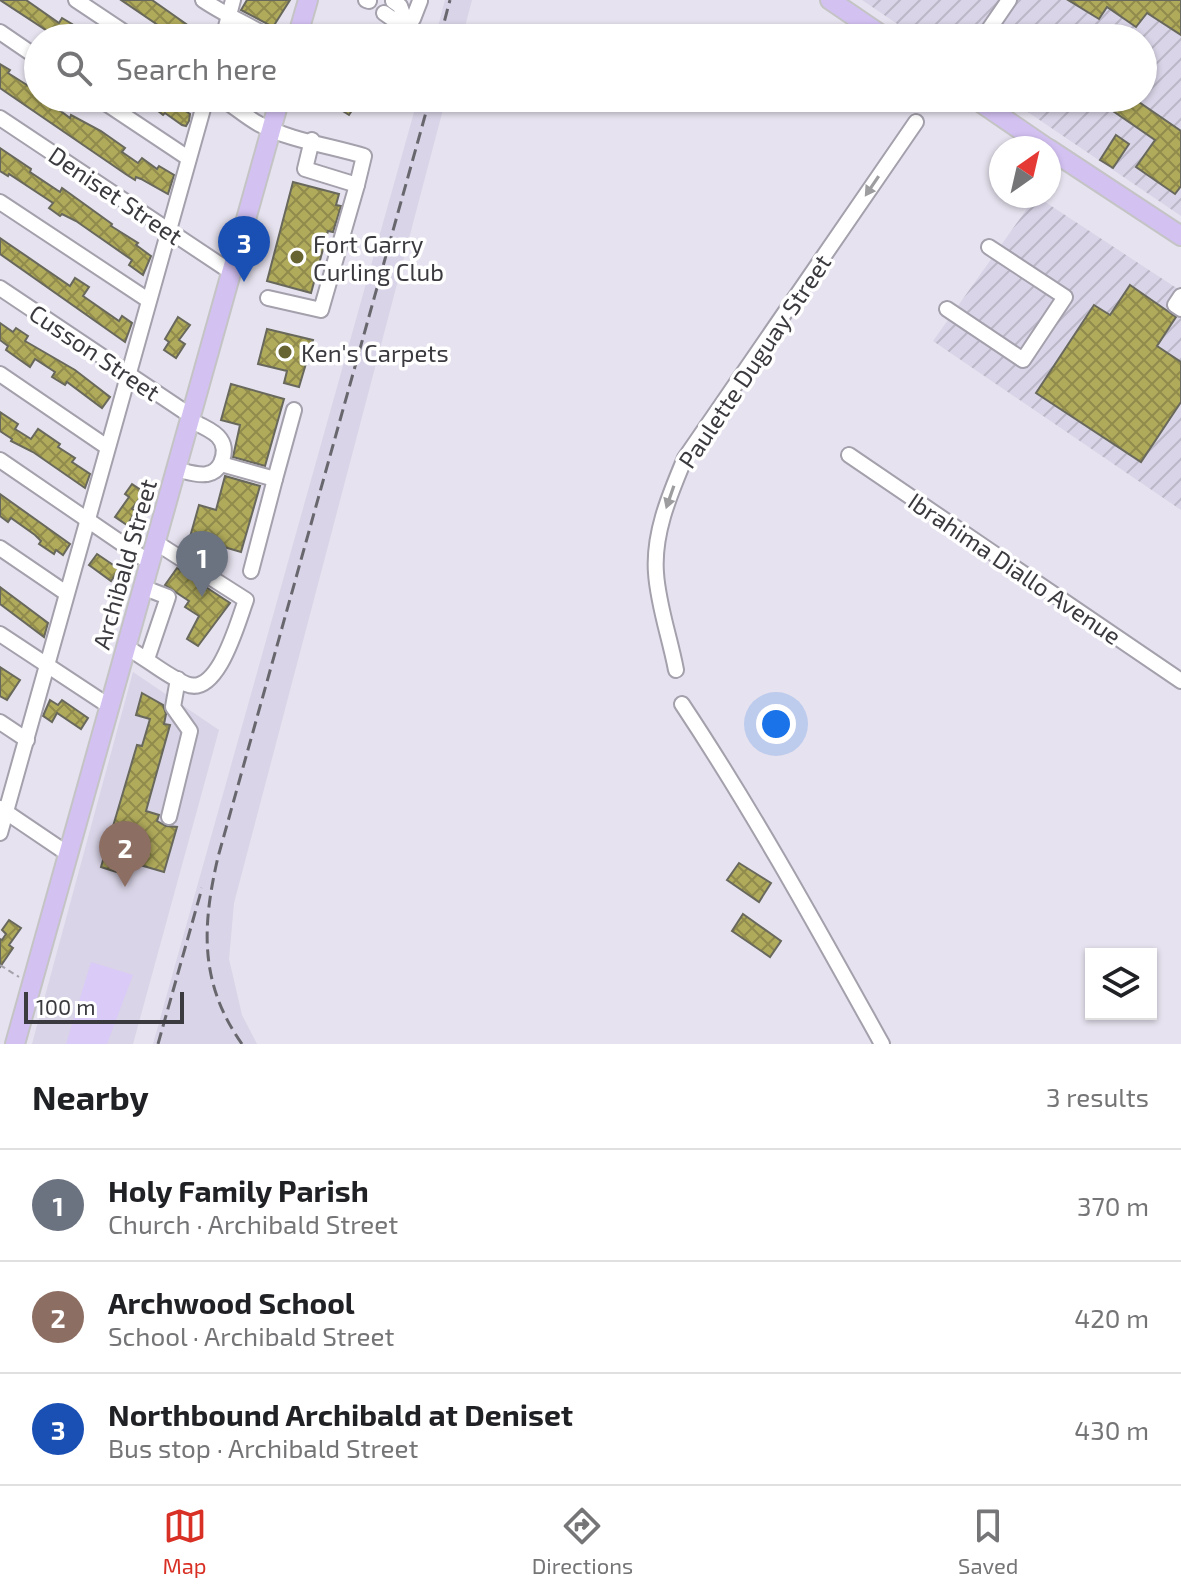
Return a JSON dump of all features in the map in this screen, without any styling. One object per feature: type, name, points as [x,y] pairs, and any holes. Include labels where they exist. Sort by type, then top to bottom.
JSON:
[{"type":"main road","points":[[301,24],[308,0]]},
{"type":"main road","points":[[830,0],[865,24]]},
{"type":"main road","name":"Archibald Street","points":[[15,1044],[276,112]]},
{"type":"main road","points":[[994,112],[1029,136]]},
{"type":"main road","points":[[1061,158],[1181,236]]},
{"type":"street","points":[[76,0],[112,24]]},
{"type":"street","points":[[203,0],[242,24]]},
{"type":"street","points":[[226,24],[233,0]]},
{"type":"street","points":[[388,7],[394,20],[404,17],[413,19],[420,0]]},
{"type":"street","points":[[993,24],[1009,0]]},
{"type":"street","points":[[0,32],[24,48]]},
{"type":"street","points":[[119,112],[188,158]]},
{"type":"street","points":[[0,833],[3,810],[27,740],[202,112]]},
{"type":"street","points":[[241,112],[271,129],[364,156],[321,310],[268,298]]},
{"type":"street","name":"Deniset Street","points":[[0,118],[231,272]]},
{"type":"street","name":"Paulette Duguay Street","points":[[676,670],[656,571],[662,522],[685,458],[916,122]]},
{"type":"street","points":[[312,140],[305,169],[357,185]]},
{"type":"street","points":[[0,202],[148,300]]},
{"type":"street","points":[[947,309],[1023,360],[1065,297],[989,247]]},
{"type":"street","name":"Cusson Street","points":[[0,288],[221,436],[224,445],[221,464]]},
{"type":"street","points":[[1181,296],[1175,305],[1181,309]]},
{"type":"street","points":[[0,374],[107,447]]},
{"type":"street","points":[[251,571],[294,410]]},
{"type":"street","name":"Ibrahima Diallo Avenue","points":[[849,455],[1181,681]]},
{"type":"street","points":[[0,460],[149,562]]},
{"type":"street","points":[[176,469],[204,475],[221,464],[275,479]]},
{"type":"street","points":[[126,647],[188,685],[202,684],[214,674],[226,654],[246,600],[155,542]]},
{"type":"street","points":[[0,548],[66,593]]},
{"type":"street","points":[[142,587],[168,597],[147,659]]},
{"type":"street","points":[[0,634],[109,706]]},
{"type":"street","points":[[169,817],[190,731],[173,707],[178,679]]},
{"type":"street","points":[[682,704],[727,771],[789,875],[882,1044]]},
{"type":"street","points":[[0,722],[27,740]]},
{"type":"street","points":[[3,810],[68,854]]},
{"type":"path","points":[[0,965],[20,978]]},
{"type":"shaded area","points":[[445,0],[472,0],[466,24],[439,24]]},
{"type":"shaded area","points":[[862,0],[1181,0],[1181,216],[1028,112],[1157,112],[1157,24],[897,24]]},
{"type":"shaded area","points":[[414,112],[442,112],[234,903],[229,959],[242,1015],[257,1044],[153,1044]]},
{"type":"shaded area","points":[[1027,208],[1054,208],[1181,291],[1181,510],[933,341]]},
{"type":"shaded area","points":[[133,672],[219,730],[133,1044],[32,1044]]},
{"type":"shaded area","points":[[91,962],[133,975],[107,1044],[66,1044]]},
{"type":"building","points":[[0,0],[26,0],[59,23],[62,18],[72,24],[37,24]]},
{"type":"building","points":[[121,0],[152,0],[186,24],[156,24]]},
{"type":"building","points":[[247,0],[290,0],[275,24],[267,24],[241,10]]},
{"type":"building","points":[[1068,0],[1181,0],[1181,35],[1147,13],[1138,24],[1132,24],[1107,7],[1099,19]]},
{"type":"building","points":[[0,64],[24,83],[24,104],[0,88]]},
{"type":"building","points":[[35,112],[62,112],[70,118],[71,115],[125,148],[122,152],[138,163],[142,158],[157,169],[159,166],[174,175],[168,194],[127,175]]},
{"type":"building","points":[[159,112],[190,114],[186,126],[165,113]]},
{"type":"building","points":[[1114,112],[1153,112],[1181,131],[1181,186],[1175,194],[1136,167],[1155,140]]},
{"type":"building","points":[[1116,135],[1129,144],[1113,168],[1100,160]]},
{"type":"building","points":[[0,148],[31,169],[30,172],[60,192],[62,188],[138,243],[136,245],[151,256],[143,275],[129,265],[132,260],[76,221],[62,214],[60,216],[49,208],[53,203],[0,171]]},
{"type":"building","name":"Fort Garry Curling Club","points":[[293,182],[339,194],[336,205],[341,206],[333,232],[328,231],[311,293],[267,281]]},
{"type":"building","points":[[0,238],[70,286],[75,278],[89,287],[83,296],[119,321],[122,316],[132,323],[125,342],[0,254]]},
{"type":"building","points":[[1130,285],[1176,317],[1157,346],[1181,362],[1181,402],[1141,462],[1036,393],[1094,305],[1110,315]]},
{"type":"building","points":[[178,317],[190,325],[179,340],[185,344],[176,358],[164,350],[169,342],[165,339]]},
{"type":"building","points":[[0,323],[13,332],[16,328],[28,336],[25,341],[75,370],[110,397],[102,408],[67,382],[65,385],[52,377],[55,372],[35,359],[30,367],[6,350],[8,346],[0,340]]},
{"type":"building","name":"Ken's Carpets","points":[[267,329],[313,340],[299,387],[284,383],[287,371],[258,364]]},
{"type":"building","points":[[231,384],[284,399],[265,466],[233,457],[240,425],[221,420]]},
{"type":"building","points":[[0,412],[18,424],[15,429],[31,439],[38,429],[60,444],[58,447],[75,458],[72,462],[90,474],[85,488],[33,452],[11,441],[0,431]]},
{"type":"building","points":[[225,476],[260,486],[241,552],[190,537],[199,505],[216,510]]},
{"type":"building","points":[[132,484],[144,492],[132,509],[136,511],[127,525],[115,517],[129,497],[125,494]]},
{"type":"building","points":[[0,494],[70,544],[63,555],[56,550],[54,554],[39,544],[41,541],[35,535],[11,518],[8,522],[0,516]]},
{"type":"building","points":[[97,554],[119,569],[111,581],[89,565]]},
{"type":"building","points":[[177,568],[230,603],[198,646],[187,639],[199,616],[185,607],[189,601],[165,585]]},
{"type":"building","points":[[0,587],[48,623],[44,637],[0,604]]},
{"type":"building","points":[[0,667],[20,680],[7,700],[0,696]]},
{"type":"building","points":[[142,693],[163,705],[166,714],[164,724],[170,725],[146,811],[159,815],[157,821],[166,826],[177,827],[164,872],[133,863],[129,876],[101,867],[137,745],[142,746],[150,719],[136,715]]},
{"type":"building","points":[[50,700],[58,705],[62,700],[88,718],[81,729],[57,713],[52,722],[43,716]]},
{"type":"building","points":[[739,863],[771,883],[759,902],[727,880]]},
{"type":"building","points":[[743,914],[781,941],[770,957],[732,931]]},
{"type":"building","points":[[9,920],[21,928],[9,945],[13,948],[0,967],[0,939],[6,934],[2,930]]},
{"type":"railway","points":[[444,24],[450,0]]},
{"type":"railway","points":[[242,1044],[228,1021],[211,976],[207,930],[213,882],[426,112]]},
{"type":"railway","points":[[158,1044],[202,888]]},
{"type":"place","name":"Fort Garry Curling Club","points":[[297,257]]},
{"type":"place","name":"Northbound Archibald at Deniset","points":[[244,282]]},
{"type":"place","name":"Ken's Carpets","points":[[285,352]]},
{"type":"place","name":"Holy Family Parish","points":[[202,597]]},
{"type":"place","name":"Archwood School","points":[[125,887]]}]
